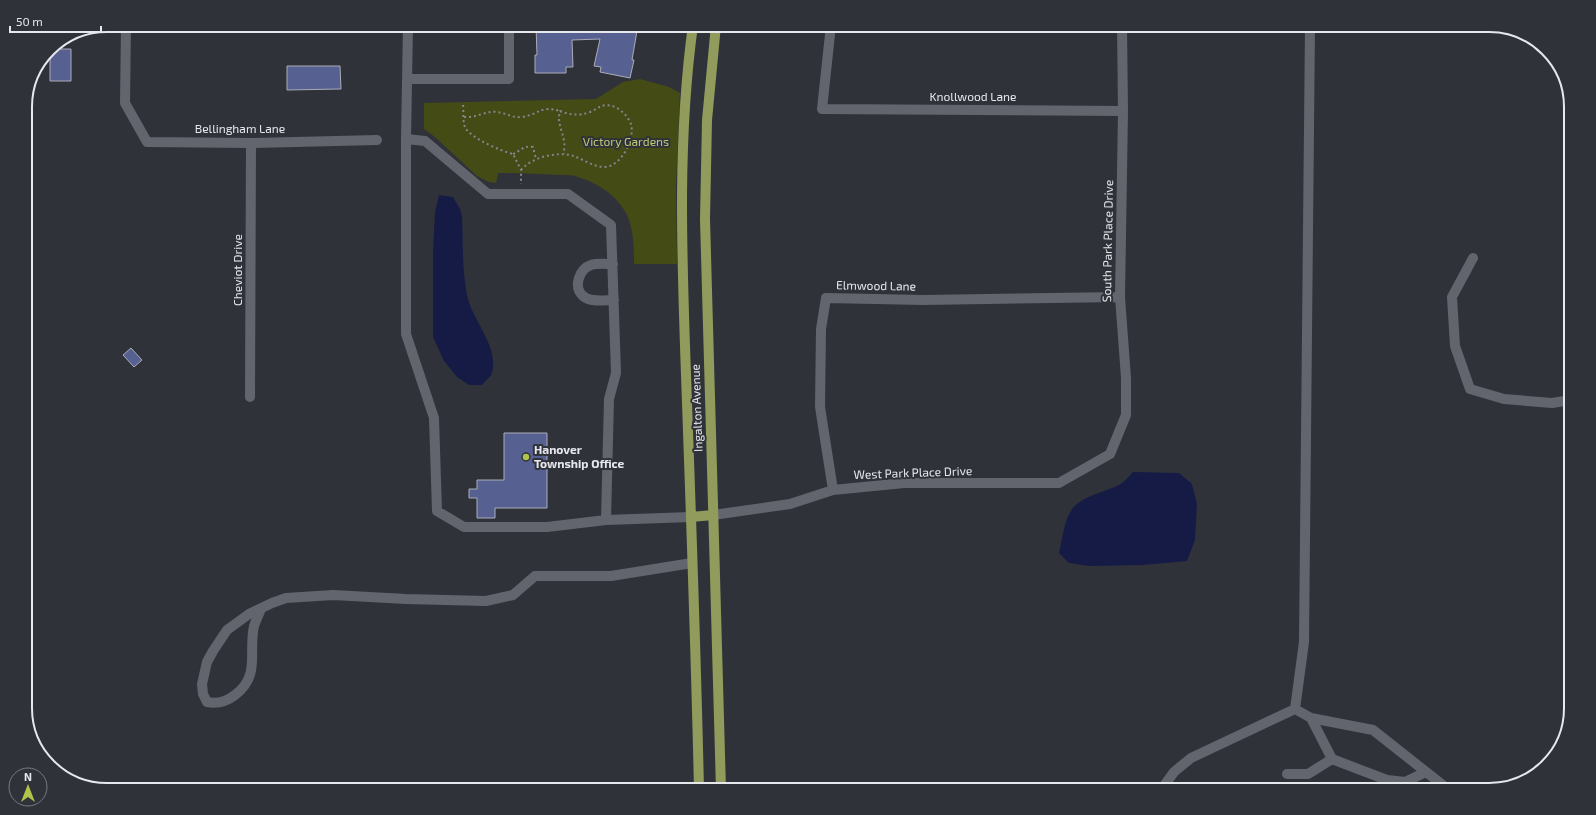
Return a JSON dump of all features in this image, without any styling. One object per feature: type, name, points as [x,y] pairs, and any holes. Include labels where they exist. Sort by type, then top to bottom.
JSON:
[{"type":"main road","name":"Ingalton Avenue","points":[[692,32],[682,174],[683,271],[699,783]]},
{"type":"main road","name":"Ingalton Avenue","points":[[715,32],[707,120],[705,188],[713,515],[722,783]]},
{"type":"main road","points":[[691,517],[713,515]]},
{"type":"street","name":"Bellingham Lane","points":[[126,32],[126,103],[147,142],[251,143],[377,140]]},
{"type":"street","points":[[408,32],[406,139],[406,334],[434,418],[437,511],[464,527],[547,527],[606,520],[691,517]]},
{"type":"street","points":[[407,80],[509,80],[509,32]]},
{"type":"street","name":"Knollwood Lane","points":[[830,32],[822,109],[1123,111]]},
{"type":"street","name":"South Park Place Drive","points":[[1110,454],[1126,415],[1126,378],[1120,297],[1123,111],[1122,32]]},
{"type":"street","points":[[1295,709],[1304,642],[1310,32]]},
{"type":"street","points":[[406,139],[425,141],[488,194],[568,194],[611,225],[616,373],[609,399],[606,520]]},
{"type":"street","name":"Cheviot Drive","points":[[250,397],[251,143]]},
{"type":"street","points":[[1473,258],[1452,297],[1454,346],[1470,389],[1504,399],[1552,403],[1564,401]]},
{"type":"street","points":[[613,264],[591,265],[582,271],[578,280],[579,289],[584,296],[594,300],[614,300]]},
{"type":"street","name":"Elmwood Lane","points":[[833,490],[820,407],[821,329],[826,298],[923,300],[1120,297]]},
{"type":"street","name":"West Park Place Drive","points":[[713,515],[790,504],[833,490],[904,483],[1059,483],[1110,454]]},
{"type":"street","points":[[261,609],[254,626],[252,666],[248,682],[229,700],[217,704],[207,702],[203,694],[202,684],[207,662],[227,630],[249,614],[286,598],[333,594],[406,599],[486,601],[513,595],[535,576],[611,576],[692,563]]},
{"type":"street","points":[[1295,709],[1311,718],[1373,730],[1440,783]]},
{"type":"street","points":[[1166,783],[1174,772],[1191,758],[1295,709]]},
{"type":"street","points":[[1311,718],[1332,759],[1387,780],[1405,782],[1426,772]]},
{"type":"street","points":[[1287,774],[1308,774],[1332,759]]},
{"type":"path","points":[[463,105],[466,130],[487,144],[513,154],[521,170],[521,184]]},
{"type":"path","points":[[464,117],[473,117],[497,111],[510,116],[523,117],[548,108],[571,115],[591,112],[598,106],[608,105],[624,113],[630,121],[632,130],[630,141],[625,153],[616,162],[607,167],[596,166],[573,156],[564,154],[537,159],[525,165],[521,170]]},
{"type":"path","points":[[560,111],[558,119],[565,142],[564,154]]},
{"type":"path","points":[[513,154],[527,146],[533,148],[537,159]]},
{"type":"green space","name":"Victory Gardens","points":[[640,79],[669,87],[680,93],[676,186],[677,264],[634,264],[634,245],[629,219],[622,207],[612,195],[599,186],[572,175],[498,173],[496,183],[489,182],[477,176],[435,137],[424,129],[424,103],[596,99],[623,82]]},
{"type":"shaded area","points":[[439,195],[453,197],[462,216],[463,266],[467,295],[470,305],[492,353],[492,373],[482,385],[469,385],[457,377],[444,361],[433,337],[433,251],[435,212]]},
{"type":"shaded area","points":[[1133,472],[1179,473],[1192,484],[1197,504],[1195,540],[1187,561],[1143,565],[1089,566],[1069,563],[1059,553],[1065,526],[1071,511],[1081,501],[1088,497],[1122,483]]},
{"type":"building","points":[[536,32],[637,32],[632,60],[634,60],[630,78],[600,72],[601,67],[594,66],[600,39],[572,40],[573,67],[566,67],[566,73],[535,73],[535,55],[537,55]]},
{"type":"building","points":[[60,49],[71,49],[71,81],[50,81],[50,59]]},
{"type":"building","points":[[287,66],[340,66],[341,89],[287,90]]},
{"type":"building","points":[[131,348],[142,360],[134,367],[123,355]]},
{"type":"building","name":"Hanover Township Office","points":[[504,433],[547,433],[547,508],[495,508],[495,518],[477,518],[477,498],[469,498],[469,489],[477,489],[477,480],[504,480]]},
{"type":"place","name":"Hanover Township Office","points":[[526,457]]}]
